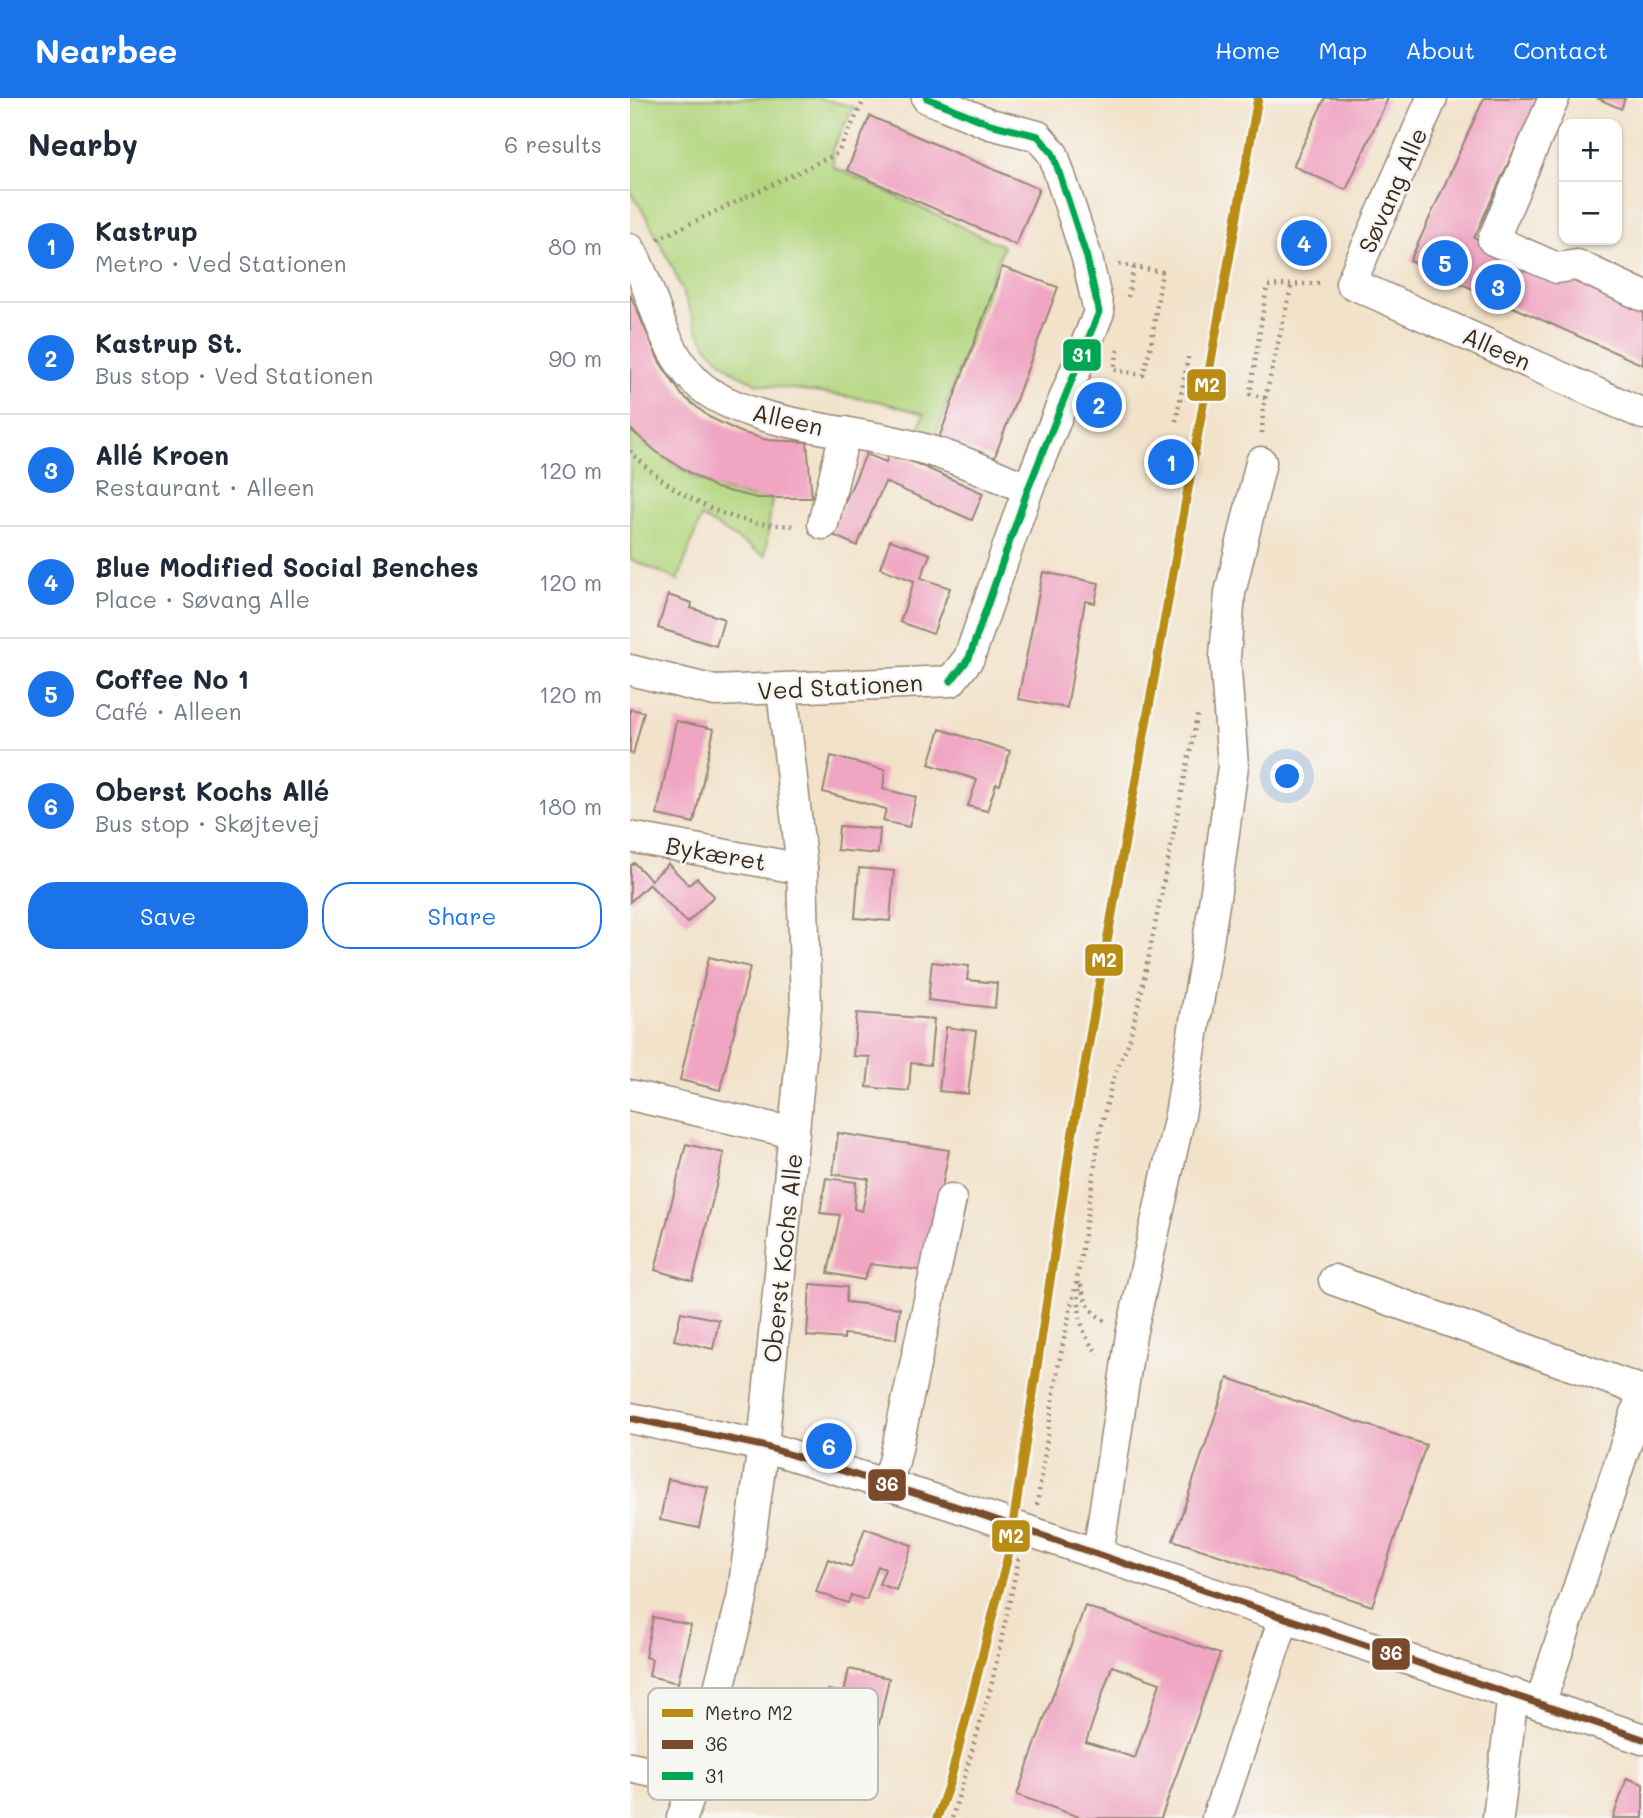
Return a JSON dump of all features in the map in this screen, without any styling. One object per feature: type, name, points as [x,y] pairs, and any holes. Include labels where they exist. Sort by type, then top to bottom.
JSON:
[{"type":"street","name":"Ved Stationen","points":[[630,670],[715,691],[782,689],[951,681],[969,657],[1028,489],[1099,312],[1087,258],[1053,154],[1038,136],[990,124],[927,98]]},
{"type":"street","name":"Søvang Alle","points":[[1351,283],[1432,98]]},
{"type":"street","points":[[1554,98],[1493,240],[1557,268],[1577,265],[1643,296]]},
{"type":"street","name":"Alleen","points":[[631,250],[669,345],[696,381],[726,403],[763,415],[914,446],[968,464],[1028,489]]},
{"type":"street","name":"Alleen","points":[[1351,283],[1643,414]]},
{"type":"street","points":[[823,524],[845,432]]},
{"type":"street","points":[[1098,1554],[1131,1335],[1180,1115],[1215,898],[1233,766],[1226,657],[1230,593],[1261,462]]},
{"type":"street","name":"Oberst Kochs Alle","points":[[719,1688],[742,1598],[763,1446],[806,1008],[802,869],[782,689]]},
{"type":"street","name":"Bykæret","points":[[630,837],[802,869]]},
{"type":"street","points":[[630,1095],[794,1133]]},
{"type":"street","points":[[886,1485],[894,1462],[951,1199]]},
{"type":"street","points":[[1334,1280],[1643,1391],[1527,1699],[1498,1818]]},
{"type":"street","points":[[630,1418],[763,1446],[1033,1532],[1643,1739]]},
{"type":"street","points":[[1217,1818],[1284,1618]]},
{"type":"street","points":[[630,1767],[648,1771]]},
{"type":"street","name":"Oberst Kochs Alle","points":[[682,1818],[688,1800]]},
{"type":"path","points":[[631,250],[838,153],[865,98]]},
{"type":"path","points":[[1087,258],[1162,272],[1151,345],[1143,375],[1114,369],[1119,344]]},
{"type":"path","points":[[1126,305],[1134,267]]},
{"type":"path","points":[[1261,462],[1265,398],[1292,283]]},
{"type":"path","points":[[1265,398],[1251,394],[1267,286],[1292,283],[1351,283]]},
{"type":"path","points":[[1176,421],[1189,353]]},
{"type":"path","points":[[1187,363],[1194,365]]},
{"type":"path","points":[[630,451],[690,498],[723,514],[757,523],[811,527],[823,524]]},
{"type":"path","points":[[952,1818],[991,1687],[1017,1561],[1033,1532],[1058,1367],[1078,1274],[1100,1132],[1113,1079],[1129,1042],[1142,989],[1201,700]]},
{"type":"path","points":[[1078,1274],[1091,1312],[1131,1335]]},
{"type":"path","points":[[1078,1274],[1080,1319],[1085,1338],[1097,1352],[1125,1373]]},
{"type":"green space","points":[[630,98],[819,98],[854,107],[832,149],[834,167],[1003,246],[936,435],[917,433],[924,414],[878,401],[758,384],[735,373],[712,352],[699,333],[673,268],[646,216],[630,192]]},
{"type":"green space","points":[[630,429],[661,455],[713,486],[751,497],[772,498],[765,556],[701,517],[678,580],[630,559]]},
{"type":"building","points":[[1325,98],[1388,98],[1346,190],[1293,166]]},
{"type":"building","points":[[1484,98],[1538,98],[1474,238],[1643,311],[1643,365],[1410,261]]},
{"type":"building","points":[[1597,98],[1625,98],[1621,109]]},
{"type":"building","points":[[870,116],[1039,189],[1016,245],[847,170]]},
{"type":"building","points":[[1002,267],[1058,287],[994,459],[939,438]]},
{"type":"building","points":[[630,294],[659,361],[682,395],[709,417],[740,432],[768,440],[807,442],[812,498],[757,498],[716,488],[659,454],[630,429]]},
{"type":"building","points":[[890,452],[983,493],[972,520],[885,482],[857,546],[831,534],[866,454],[886,462]]},
{"type":"building","points":[[890,540],[930,554],[921,578],[950,588],[933,634],[900,622],[914,581],[880,568]]},
{"type":"building","points":[[1043,572],[1099,583],[1095,603],[1085,601],[1067,708],[1018,699]]},
{"type":"building","points":[[668,595],[692,603],[691,608],[724,619],[716,646],[658,628]]},
{"type":"building","points":[[630,709],[644,712],[633,754],[630,753]]},
{"type":"building","points":[[676,721],[714,729],[694,823],[657,815]]},
{"type":"building","points":[[940,729],[1010,751],[1000,785],[996,784],[987,811],[968,806],[977,780],[929,764]]},
{"type":"building","points":[[831,756],[885,770],[883,789],[916,797],[909,827],[883,821],[886,809],[823,792]]},
{"type":"building","points":[[839,826],[880,829],[878,854],[837,850]]},
{"type":"building","points":[[634,863],[651,880],[668,864],[689,885],[697,878],[714,896],[687,923],[649,884],[630,902],[630,866]]},
{"type":"building","points":[[859,868],[894,871],[890,921],[855,918]]},
{"type":"building","points":[[709,957],[750,967],[720,1090],[680,1080]]},
{"type":"building","points":[[932,962],[969,966],[967,980],[997,983],[995,1008],[928,1000]]},
{"type":"building","points":[[857,1013],[934,1019],[930,1065],[911,1063],[909,1091],[867,1087],[870,1057],[853,1056]]},
{"type":"building","points":[[946,1027],[976,1031],[968,1094],[939,1091]]},
{"type":"building","points":[[838,1133],[949,1150],[926,1271],[870,1264],[864,1280],[828,1273],[840,1215],[820,1213],[826,1178],[856,1182],[854,1209],[862,1211],[869,1179],[833,1174]]},
{"type":"building","points":[[686,1144],[724,1153],[693,1281],[655,1270]]},
{"type":"building","points":[[810,1284],[847,1287],[846,1302],[900,1308],[896,1339],[844,1334],[844,1339],[807,1336]]},
{"type":"building","points":[[681,1312],[719,1320],[713,1349],[674,1340]]},
{"type":"building","points":[[1228,1378],[1426,1445],[1372,1606],[1173,1540]]},
{"type":"building","points":[[668,1479],[708,1487],[699,1528],[660,1520]]},
{"type":"building","points":[[865,1528],[912,1545],[896,1590],[879,1584],[885,1569],[878,1566],[866,1600],[851,1595],[848,1603],[816,1592],[828,1559],[851,1567]]},
{"type":"building","points":[[1085,1606],[1220,1654],[1161,1818],[1082,1818],[1017,1795]],"holes":[[[1112,1666],[1160,1683],[1135,1758],[1086,1742]]]},
{"type":"building","points":[[653,1617],[691,1625],[678,1683],[649,1676],[652,1659],[645,1657]]},
{"type":"building","points":[[849,1669],[889,1678],[879,1724],[878,1688],[845,1688]]},
{"type":"building","points":[[1627,1778],[1643,1784],[1643,1818],[1613,1818]]},
{"type":"metro line","name":"M2","points":[[937,1818],[950,1781],[1009,1552],[1070,1148],[1258,98]]},
{"type":"transit line","name":"31","points":[[927,98],[990,124],[1038,136],[1053,154],[1087,258],[1099,312],[1028,489],[969,658],[951,681]]},
{"type":"transit line","name":"36","points":[[630,1418],[763,1446],[952,1505],[1643,1739]]},
{"type":"place","name":"Blue Modified Social Benches","points":[[1304,243]]},
{"type":"place","name":"Coffee No 1","points":[[1445,263]]},
{"type":"place","name":"Allé Kroen","points":[[1498,287]]},
{"type":"place","name":"Kastrup St.","points":[[1099,405]]},
{"type":"place","name":"Kastrup","points":[[1171,462]]},
{"type":"place","name":"Oberst Kochs Allé","points":[[829,1446]]}]
